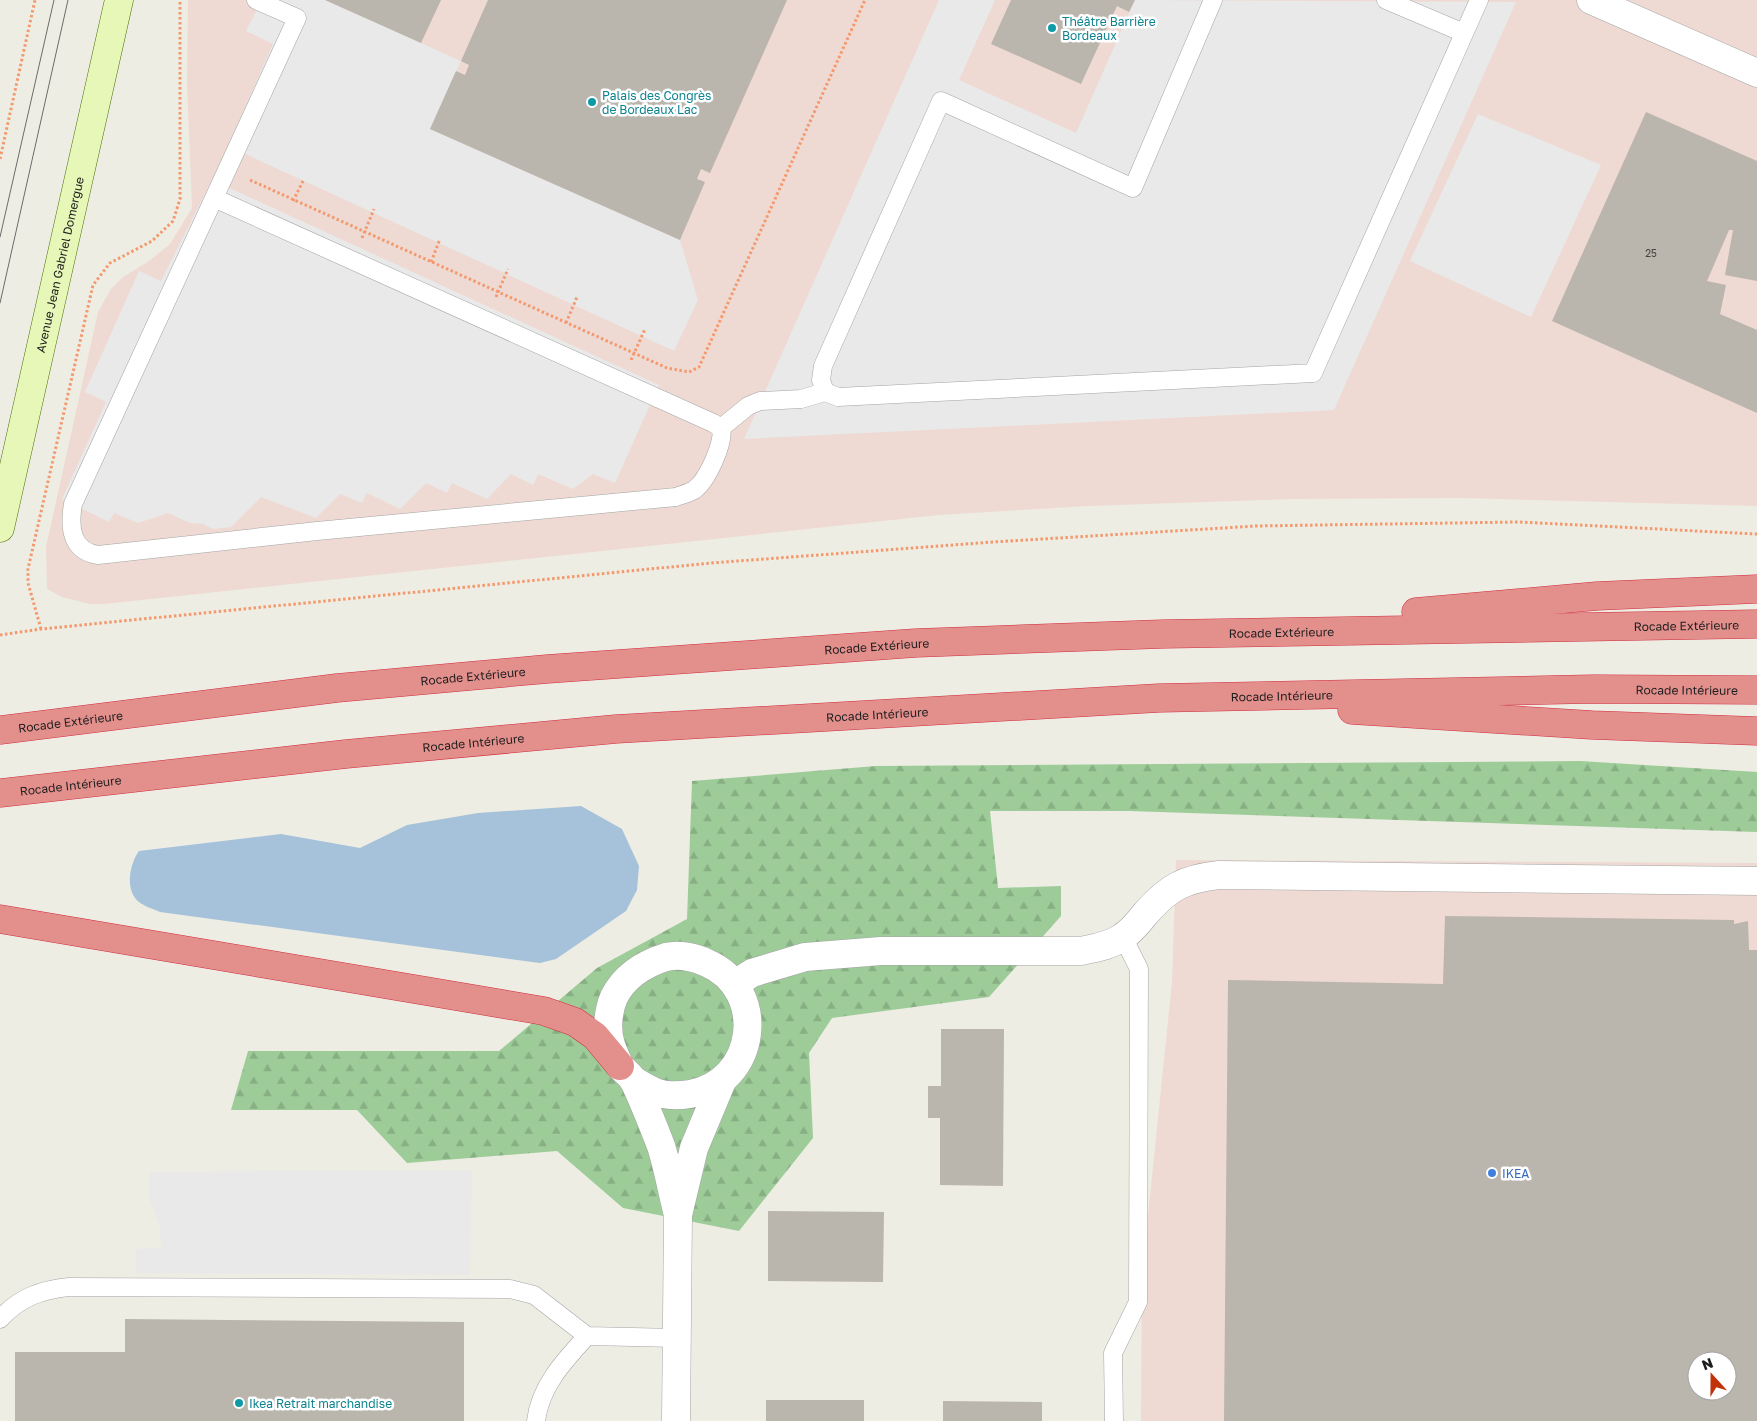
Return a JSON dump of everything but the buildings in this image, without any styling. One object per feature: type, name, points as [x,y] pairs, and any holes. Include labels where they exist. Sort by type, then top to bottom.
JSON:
[{"type":"highway","points":[[1163,634],[1597,596],[1757,589]]},
{"type":"highway","name":"Rocade Extérieure","points":[[0,730],[337,688],[547,669],[916,643],[1163,634],[1757,624]]},
{"type":"highway","name":"Rocade Intérieure","points":[[0,793],[346,754],[616,729],[1159,698],[1594,689],[1757,690]]},
{"type":"highway","points":[[1159,698],[1592,725],[1757,731]]},
{"type":"highway","points":[[0,919],[544,1011],[575,1022],[594,1036],[627,1073]]},
{"type":"street","name":"Avenue Jean Gabriel Domergue","points":[[0,528],[119,0]]},
{"type":"street","points":[[1591,0],[1757,73]]},
{"type":"street","points":[[734,984],[752,974],[805,957],[881,952],[1081,951],[1102,947],[1123,938],[1161,896],[1176,885],[1198,877],[1219,875],[1757,881]]},
{"type":"street","points":[[676,1421],[678,1215],[694,1148],[722,1081],[736,1065],[745,1045],[748,1024],[745,1003],[734,984],[717,967],[695,958],[671,956],[648,962],[628,977],[614,997],[608,1020],[610,1044],[627,1073],[661,1146],[678,1215]]},
{"type":"street","points":[[627,1073],[654,1092],[678,1096],[701,1092],[722,1081]]},
{"type":"lane","points":[[256,0],[297,18],[73,504],[70,522],[71,534],[88,553],[98,555],[317,531],[676,497],[694,490],[706,475],[722,440],[721,428]]},
{"type":"lane","points":[[825,392],[821,380],[823,366],[941,101],[1133,188],[1213,0]]},
{"type":"lane","points":[[1386,0],[1464,33]]},
{"type":"lane","points":[[721,428],[748,406],[760,401],[801,399],[825,392],[838,397],[1313,373],[1479,0]]},
{"type":"lane","points":[[214,198],[721,428]]},
{"type":"lane","points":[[1114,1421],[1113,1353],[1138,1302],[1139,969],[1123,938]]},
{"type":"lane","points":[[0,1319],[23,1299],[43,1290],[69,1287],[510,1289],[534,1295],[587,1336],[677,1338]]},
{"type":"lane","points":[[536,1421],[537,1412],[550,1381],[587,1336]]},
{"type":"path","points":[[0,159],[35,0]]},
{"type":"path","points":[[41,629],[28,584],[28,570],[93,285],[110,262],[152,241],[173,221],[180,199],[180,0]]},
{"type":"path","points":[[227,170],[667,368],[689,372],[699,367],[865,0]]},
{"type":"path","points":[[418,290],[440,239]]},
{"type":"path","points":[[554,351],[577,297]]},
{"type":"path","points":[[621,381],[645,329]]},
{"type":"path","points":[[0,635],[41,629],[711,563],[993,542],[1246,527],[1518,522],[1757,534]]},
{"type":"shaded area","points":[[188,0],[1757,0],[1757,506],[1461,498],[1292,499],[1088,506],[939,515],[104,604],[90,604],[62,597],[47,589],[46,547],[98,312],[111,289],[123,277],[149,261],[170,244],[192,208],[187,82]]},
{"type":"shaded area","points":[[262,0],[325,0],[461,61],[430,129],[680,240],[698,300],[674,351],[228,146],[273,44],[246,31]]},
{"type":"shaded area","points":[[939,0],[995,0],[959,80],[1076,133],[1135,0],[1516,2],[1334,410],[744,439]]},
{"type":"shaded area","points":[[1478,114],[1601,165],[1531,317],[1410,261]]},
{"type":"shaded area","points":[[212,180],[659,385],[615,483],[593,474],[573,489],[538,474],[533,485],[511,474],[487,499],[452,483],[447,493],[426,483],[400,509],[367,493],[362,503],[340,494],[316,518],[261,497],[231,527],[213,529],[203,524],[190,523],[168,513],[138,523],[114,513],[109,522],[62,499],[106,402],[85,392],[139,271],[161,281]]},
{"type":"shaded area","name":"IKEA","points":[[1176,860],[1757,863],[1757,1421],[1141,1421],[1142,1274],[1172,982]]},
{"type":"shaded area","points":[[472,1170],[470,1275],[136,1273],[136,1249],[161,1248],[160,1226],[149,1198],[150,1172]]},
{"type":"green space","points":[[1580,761],[1757,772],[1757,832],[1129,811],[990,811],[998,888],[1061,886],[1061,916],[989,997],[832,1018],[809,1053],[813,1138],[739,1231],[623,1208],[557,1151],[407,1163],[357,1110],[231,1110],[248,1051],[499,1051],[597,968],[687,919],[692,781],[876,766]]},
{"type":"water","points":[[581,806],[622,829],[639,866],[637,890],[626,911],[556,959],[540,963],[160,912],[139,902],[131,891],[131,869],[139,851],[281,834],[360,848],[407,825],[478,813]]},
{"type":"tram line","points":[[0,237],[54,0]]},
{"type":"tram line","points":[[0,303],[68,0]]},
{"type":"place","name":"Théâtre Barrière Bordeaux","points":[[1052,28]]},
{"type":"place","name":"Palais des Congrès de Bordeaux Lac","points":[[592,102]]},
{"type":"place","name":"IKEA","points":[[1492,1173]]},
{"type":"place","name":"Ikea Retrait marchandise","points":[[239,1403]]}]
